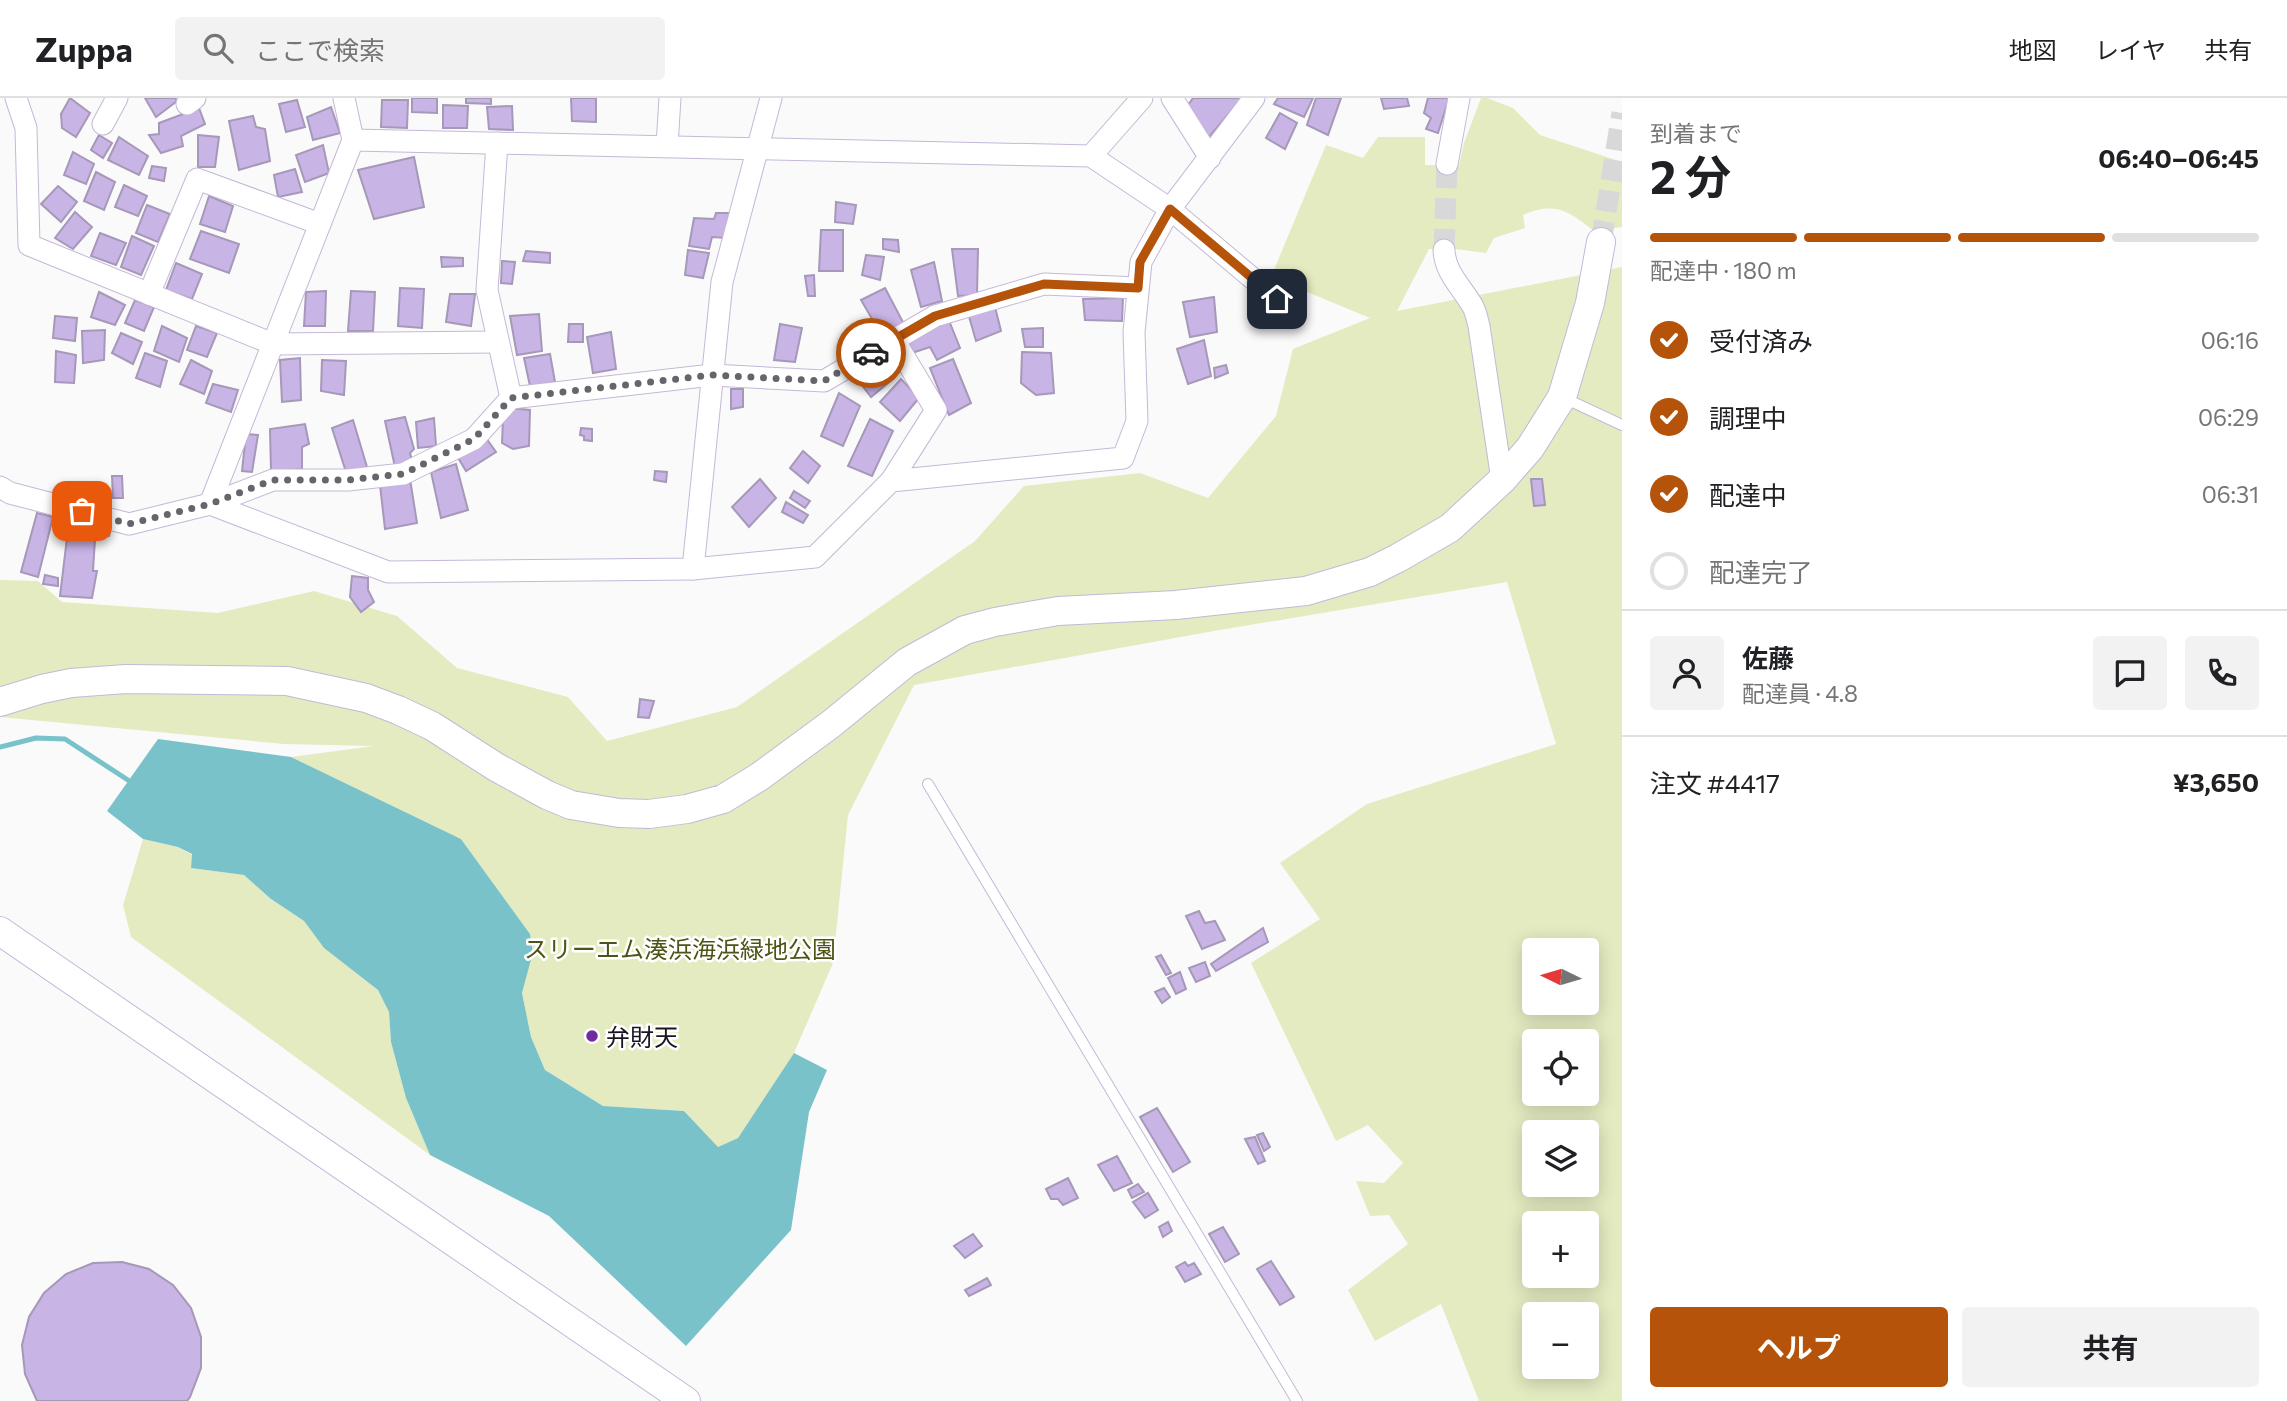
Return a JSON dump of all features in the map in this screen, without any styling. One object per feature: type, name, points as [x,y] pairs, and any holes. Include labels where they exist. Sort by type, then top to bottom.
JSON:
[{"type":"street","points":[[16,98],[26,128],[29,245],[273,344],[498,342]]},
{"type":"street","points":[[103,124],[117,98]]},
{"type":"street","points":[[210,504],[353,140],[344,98]]},
{"type":"street","points":[[667,146],[670,98]]},
{"type":"street","points":[[693,569],[722,282],[771,98]]},
{"type":"street","points":[[1091,156],[1142,98]]},
{"type":"street","points":[[1172,98],[1210,158]]},
{"type":"street","points":[[891,481],[1123,458],[1137,421],[1134,332],[1140,262],[1170,209],[1254,98]]},
{"type":"street","points":[[1447,164],[1459,98]]},
{"type":"street","points":[[353,140],[1091,156],[1170,209],[1277,299]]},
{"type":"street","points":[[497,143],[486,290],[511,398]]},
{"type":"street","points":[[149,294],[197,178],[320,224]]},
{"type":"street","points":[[0,702],[71,683],[126,679],[287,681],[366,698],[398,710],[432,726],[496,767],[547,795],[571,804],[629,814],[649,814],[687,809],[723,799],[759,777],[831,724],[907,662],[965,630],[1058,611],[1176,605],[1306,591],[1343,581],[1398,558],[1450,528],[1502,480],[1530,448],[1562,397],[1590,303],[1601,242]]},
{"type":"street","points":[[1444,250],[1450,275],[1473,307],[1479,326],[1502,480]]},
{"type":"street","points":[[0,487],[10,493],[129,524],[210,504],[273,480],[348,480],[403,474],[474,439],[511,398],[712,375],[824,381],[935,316],[1044,284],[1138,288]]},
{"type":"street","points":[[210,504],[388,572],[693,569],[815,557],[891,481],[936,410],[894,340]]},
{"type":"street","points":[[0,931],[686,1401]]},
{"type":"lane","points":[[1562,397],[1622,425]]},
{"type":"lane","points":[[928,785],[1297,1401]]},
{"type":"green space","name":"スリーエム湊浜海浜緑地公園","points":[[1481,98],[1513,108],[1540,135],[1622,162],[1622,227],[1594,231],[1569,213],[1544,209],[1523,215],[1525,228],[1494,238],[1486,253],[1429,249],[1397,311],[1622,267],[1622,1401],[1479,1401],[1441,1304],[1375,1341],[1348,1290],[1408,1244],[1389,1215],[1370,1216],[1356,1181],[1384,1183],[1403,1163],[1368,1125],[1336,1141],[1251,963],[1320,919],[1280,863],[1367,804],[1556,744],[1507,582],[914,685],[848,815],[833,963],[794,1053],[738,1138],[718,1147],[684,1111],[603,1106],[545,1070],[531,1037],[522,993],[533,949],[530,934],[461,839],[291,757],[374,746],[284,744],[0,717],[0,580],[38,581],[62,602],[218,613],[314,591],[397,616],[457,668],[568,697],[607,741],[737,707],[975,541],[1024,486],[1140,473],[1208,498],[1276,416],[1293,349],[1370,318],[1271,277],[1326,145],[1363,158],[1378,137],[1425,137],[1425,165],[1459,165],[1464,143]]},
{"type":"green space","points":[[143,839],[178,847],[192,855],[191,868],[244,875],[271,899],[304,921],[324,948],[378,990],[389,1011],[391,1042],[406,1098],[430,1155],[131,937],[123,905]]},
{"type":"water","points":[[158,739],[291,757],[461,839],[530,934],[533,952],[522,993],[531,1037],[545,1070],[603,1106],[684,1111],[718,1147],[738,1138],[794,1053],[827,1070],[809,1112],[791,1230],[686,1346],[549,1216],[430,1155],[406,1098],[391,1042],[389,1012],[378,990],[324,948],[304,921],[271,899],[244,875],[191,868],[192,854],[178,847],[143,839],[107,811]]},
{"type":"building","points":[[70,98],[90,113],[76,137],[62,128],[61,114]]},
{"type":"building","points":[[145,98],[175,98],[177,101],[156,117]]},
{"type":"building","points":[[412,98],[437,98],[437,113],[412,112]]},
{"type":"building","points":[[466,98],[491,98],[491,104],[466,103]]},
{"type":"building","points":[[571,98],[596,98],[596,122],[572,121]]},
{"type":"building","points":[[1193,98],[1242,98],[1209,137],[1186,108]]},
{"type":"building","points":[[1278,98],[1313,98],[1304,117],[1274,104]]},
{"type":"building","points":[[1316,98],[1341,98],[1328,135],[1307,125]]},
{"type":"building","points":[[1381,98],[1407,98],[1409,106],[1384,109]]},
{"type":"building","points":[[1428,98],[1449,98],[1438,133],[1426,129],[1431,118],[1424,113]]},
{"type":"building","points":[[297,100],[305,127],[286,132],[279,104]]},
{"type":"building","points":[[382,100],[408,100],[407,128],[381,127]]},
{"type":"building","points":[[443,105],[468,106],[467,128],[443,128]]},
{"type":"building","points":[[512,106],[513,130],[489,129],[487,107]]},
{"type":"building","points":[[331,107],[340,133],[313,140],[307,117]]},
{"type":"building","points":[[199,108],[205,124],[181,136],[183,146],[161,153],[149,135],[159,134],[159,123]]},
{"type":"building","points":[[1280,113],[1297,123],[1285,149],[1266,138]]},
{"type":"building","points":[[253,116],[256,127],[265,129],[270,161],[239,170],[229,121]]},
{"type":"building","points":[[99,135],[112,143],[103,158],[91,150]]},
{"type":"building","points":[[198,135],[219,137],[215,167],[198,167]]},
{"type":"building","points":[[119,137],[148,156],[139,175],[108,160]]},
{"type":"building","points":[[323,145],[329,173],[305,182],[296,155]]},
{"type":"building","points":[[73,152],[94,164],[86,184],[64,175]]},
{"type":"building","points":[[414,157],[424,207],[374,219],[358,170]]},
{"type":"building","points":[[152,166],[166,168],[164,181],[149,178]]},
{"type":"building","points":[[295,169],[302,192],[278,197],[274,175]]},
{"type":"building","points":[[96,172],[115,182],[104,210],[84,201]]},
{"type":"building","points":[[124,185],[147,196],[138,216],[115,207]]},
{"type":"building","points":[[58,186],[77,202],[61,222],[41,204]]},
{"type":"building","points":[[209,196],[233,206],[225,232],[200,224]]},
{"type":"building","points":[[836,202],[856,205],[853,224],[835,222]]},
{"type":"building","points":[[147,205],[170,214],[158,242],[136,233]]},
{"type":"building","points":[[75,212],[92,227],[73,249],[55,238]]},
{"type":"building","points":[[716,213],[729,213],[726,238],[712,237],[709,249],[689,246],[694,218],[714,219]]},
{"type":"building","points":[[821,230],[843,230],[843,271],[819,271]]},
{"type":"building","points":[[201,231],[239,244],[229,273],[190,259]]},
{"type":"building","points":[[100,233],[126,243],[116,265],[91,256]]},
{"type":"building","points":[[132,236],[154,246],[141,275],[121,267]]},
{"type":"building","points":[[883,239],[898,240],[899,252],[883,249]]},
{"type":"building","points":[[952,249],[978,249],[977,295],[958,296]]},
{"type":"building","points":[[688,250],[709,253],[703,278],[685,275]]},
{"type":"building","points":[[526,251],[550,253],[550,263],[523,261]]},
{"type":"building","points":[[866,255],[884,257],[880,280],[862,275]]},
{"type":"building","points":[[441,257],[463,258],[463,266],[442,267]]},
{"type":"building","points":[[502,261],[515,262],[512,284],[501,283]]},
{"type":"building","points":[[934,262],[942,301],[921,307],[911,270]]},
{"type":"building","points":[[176,263],[202,274],[192,299],[166,290]]},
{"type":"building","points":[[814,275],[815,296],[808,296],[805,276]]},
{"type":"building","points":[[400,288],[424,289],[422,328],[398,326]]},
{"type":"building","points":[[885,288],[904,324],[882,336],[861,300]]},
{"type":"building","points":[[326,291],[325,326],[304,326],[306,292]]},
{"type":"building","points":[[351,291],[375,292],[373,331],[348,331]]},
{"type":"building","points":[[99,292],[125,305],[115,325],[91,317]]},
{"type":"building","points":[[450,294],[475,294],[471,326],[446,322]]},
{"type":"building","points":[[1214,297],[1217,332],[1190,337],[1183,302]]},
{"type":"building","points":[[1123,298],[1122,321],[1085,320],[1083,299]]},
{"type":"building","points":[[135,300],[154,307],[144,331],[125,323]]},
{"type":"building","points":[[995,307],[1001,331],[976,341],[968,313]]},
{"type":"building","points":[[539,314],[542,351],[517,355],[510,316]]},
{"type":"building","points":[[55,316],[77,318],[75,341],[53,338]]},
{"type":"building","points":[[948,318],[960,348],[937,360],[930,347],[912,353],[905,339]]},
{"type":"building","points":[[569,324],[583,324],[583,342],[568,342]]},
{"type":"building","points":[[780,324],[802,328],[795,362],[774,360]]},
{"type":"building","points":[[162,326],[187,338],[179,362],[154,351]]},
{"type":"building","points":[[196,326],[217,333],[207,357],[187,350]]},
{"type":"building","points":[[1043,328],[1043,347],[1025,347],[1022,329]]},
{"type":"building","points":[[105,330],[104,360],[83,363],[82,331]]},
{"type":"building","points":[[611,332],[616,369],[593,373],[587,337]]},
{"type":"building","points":[[121,333],[142,342],[133,364],[112,353]]},
{"type":"building","points":[[1204,340],[1211,376],[1188,384],[1177,349]]},
{"type":"building","points":[[56,351],[76,355],[74,383],[55,382]]},
{"type":"building","points":[[1022,352],[1051,353],[1054,393],[1036,395],[1021,383]]},
{"type":"building","points":[[145,353],[167,361],[160,387],[136,378]]},
{"type":"building","points":[[550,354],[555,382],[530,386],[524,358]]},
{"type":"building","points":[[880,357],[894,378],[871,397],[855,376]]},
{"type":"building","points":[[300,358],[301,400],[282,402],[280,360]]},
{"type":"building","points":[[953,359],[971,403],[949,415],[930,368]]},
{"type":"building","points":[[191,360],[212,371],[204,394],[180,384]]},
{"type":"building","points":[[322,360],[346,361],[344,395],[321,391]]},
{"type":"building","points":[[1226,365],[1228,373],[1215,378],[1214,368]]},
{"type":"building","points":[[901,379],[919,398],[900,421],[880,402]]},
{"type":"building","points":[[213,384],[238,390],[231,412],[206,403]]},
{"type":"building","points":[[731,389],[743,389],[743,407],[731,409]]},
{"type":"building","points":[[839,393],[860,406],[843,446],[821,436]]},
{"type":"building","points":[[510,408],[530,410],[529,446],[513,449],[502,443],[503,419]]},
{"type":"building","points":[[405,417],[414,449],[410,453],[413,464],[395,467],[385,421]]},
{"type":"building","points":[[434,418],[436,446],[418,448],[416,422]]},
{"type":"building","points":[[870,419],[893,431],[872,476],[848,466]]},
{"type":"building","points":[[353,420],[367,467],[346,472],[332,428]]},
{"type":"building","points":[[305,424],[309,444],[302,447],[302,469],[271,471],[270,429]]},
{"type":"building","points":[[581,428],[592,429],[592,441],[584,440],[584,436],[580,435]]},
{"type":"building","points":[[246,434],[258,435],[252,472],[242,471]]},
{"type":"building","points":[[486,438],[496,452],[466,471],[457,456]]},
{"type":"building","points":[[803,451],[820,466],[808,483],[790,468]]},
{"type":"building","points":[[456,464],[468,510],[441,518],[431,472]]},
{"type":"building","points":[[655,471],[667,472],[666,482],[654,480]]},
{"type":"building","points":[[112,476],[122,476],[123,498],[113,498]]},
{"type":"building","points":[[410,479],[417,523],[385,529],[380,485]]},
{"type":"building","points":[[760,479],[776,498],[749,527],[732,507]]},
{"type":"building","points":[[1531,479],[1542,479],[1545,505],[1534,506]]},
{"type":"building","points":[[794,491],[810,501],[805,508],[790,498]]},
{"type":"building","points":[[786,502],[808,515],[803,523],[782,512]]},
{"type":"building","points":[[37,513],[53,517],[38,577],[21,572]]},
{"type":"building","points":[[69,521],[86,523],[87,536],[95,539],[93,571],[97,571],[92,598],[60,596]]},
{"type":"building","points":[[91,524],[111,527],[109,536],[90,534]]},
{"type":"building","points":[[45,575],[58,578],[58,586],[43,584]]},
{"type":"building","points":[[352,576],[368,578],[368,590],[374,602],[361,612],[350,597]]},
{"type":"building","points":[[640,699],[654,701],[649,718],[638,717]]},
{"type":"building","points":[[1199,911],[1205,923],[1215,921],[1225,940],[1202,949],[1186,916]]},
{"type":"building","points":[[1263,928],[1268,942],[1216,971],[1211,964]]},
{"type":"building","points":[[1161,955],[1171,973],[1166,975],[1156,957]]},
{"type":"building","points":[[1205,962],[1210,976],[1196,982],[1189,968]]},
{"type":"building","points":[[1180,972],[1186,989],[1176,994],[1168,978]]},
{"type":"building","points":[[1164,988],[1170,997],[1162,1003],[1155,992]]},
{"type":"building","points":[[1157,1108],[1190,1162],[1173,1172],[1140,1117]]},
{"type":"building","points":[[1263,1133],[1270,1147],[1264,1151],[1257,1135]]},
{"type":"building","points":[[1255,1137],[1265,1161],[1258,1164],[1245,1139]]},
{"type":"building","points":[[1117,1156],[1132,1183],[1114,1191],[1098,1165]]},
{"type":"building","points":[[1068,1178],[1078,1198],[1063,1205],[1058,1199],[1051,1199],[1046,1189]]},
{"type":"building","points":[[1138,1184],[1144,1192],[1132,1198],[1128,1190]]},
{"type":"building","points":[[1148,1193],[1158,1210],[1145,1218],[1133,1202]]},
{"type":"building","points":[[1168,1222],[1172,1231],[1163,1237],[1159,1227]]},
{"type":"building","points":[[1223,1227],[1239,1254],[1225,1262],[1209,1234]]},
{"type":"building","points":[[973,1234],[982,1246],[965,1258],[954,1246]]},
{"type":"building","points":[[1271,1261],[1294,1297],[1280,1305],[1257,1269]]},
{"type":"building","points":[[122,1262],[149,1269],[173,1285],[191,1308],[201,1337],[201,1368],[190,1397],[187,1401],[37,1401],[25,1374],[22,1345],[29,1317],[44,1293],[66,1274],[93,1263]]},
{"type":"building","points":[[1185,1262],[1188,1266],[1194,1263],[1201,1274],[1185,1282],[1176,1267]]},
{"type":"building","points":[[987,1278],[991,1285],[969,1296],[965,1290]]},
{"type":"waterway","points":[[0,747],[36,738],[65,739],[134,784]]},
{"type":"tunnel","points":[[1601,242],[1622,113]]},
{"type":"tunnel","points":[[1444,250],[1447,164]]},
{"type":"way so far","points":[[82,511],[129,524],[210,504],[273,480],[348,480],[403,474],[474,439],[511,398],[712,375],[824,381],[871,353]]},
{"type":"place","name":"弁財天","points":[[592,1036]]},
{"type":"route","points":[[871,353],[935,316],[1044,284],[1138,288],[1140,262],[1170,209],[1277,299]]}]
